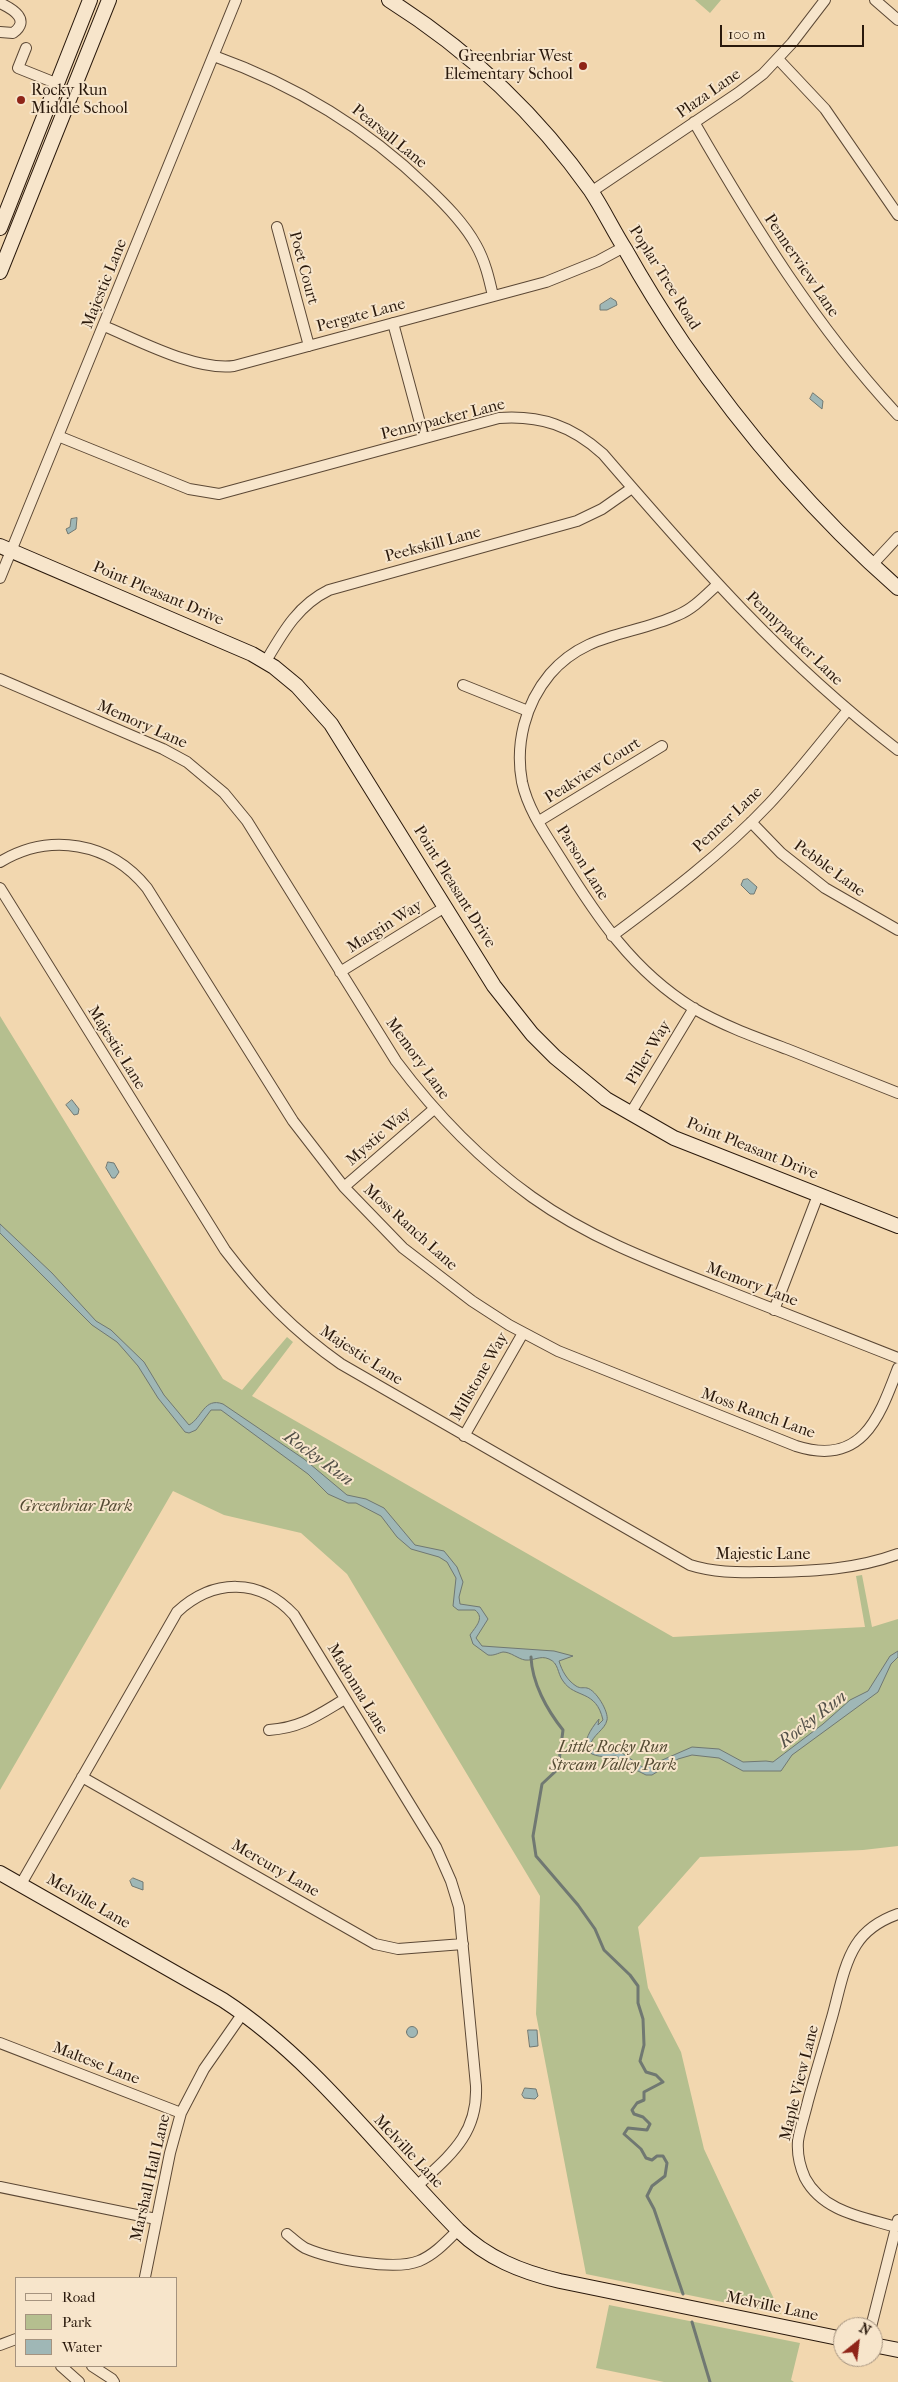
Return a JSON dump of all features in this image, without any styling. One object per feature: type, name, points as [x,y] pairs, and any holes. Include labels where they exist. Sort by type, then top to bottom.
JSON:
[{"type":"street","points":[[0,228],[90,0]]},
{"type":"street","points":[[0,272],[109,0]]},
{"type":"street","name":"Majestic Lane","points":[[0,578],[5,548],[58,436],[236,0]]},
{"type":"street","name":"Poplar Tree Road","points":[[389,0],[441,35],[495,79],[555,143],[591,192],[683,343],[746,427],[805,497],[872,565],[898,588]]},
{"type":"street","name":"Plaza Lane","points":[[591,192],[738,93],[778,59],[824,0]]},
{"type":"street","points":[[875,0],[898,20]]},
{"type":"street","points":[[0,3],[16,12],[21,21],[20,26],[13,33],[0,32]]},
{"type":"street","points":[[26,48],[18,68],[58,84]]},
{"type":"street","name":"Pearsall Lane","points":[[214,56],[272,79],[314,100],[354,126],[397,160],[440,199],[469,233],[483,259],[493,296]]},
{"type":"street","points":[[778,59],[824,109],[898,215]]},
{"type":"street","name":"Pennerview Lane","points":[[694,122],[780,266],[849,359],[898,415]]},
{"type":"street","name":"Poet Court","points":[[277,227],[309,346]]},
{"type":"street","name":"Pergate Lane","points":[[104,326],[197,364],[215,368],[234,366],[565,275],[624,247]]},
{"type":"street","points":[[393,323],[424,438]]},
{"type":"street","name":"Pennypacker Lane","points":[[58,436],[189,490],[219,494],[499,418],[528,417],[564,427],[588,440],[603,454],[717,585],[783,652],[848,710],[898,750]]},
{"type":"street","name":"Peekskill Lane","points":[[266,661],[285,629],[298,612],[313,599],[329,590],[577,521],[602,509],[632,488]]},
{"type":"street","points":[[872,565],[898,537]]},
{"type":"street","name":"Point Pleasant Drive","points":[[5,548],[228,642],[266,661],[297,686],[331,724],[494,986],[532,1034],[579,1078],[630,1114],[674,1138],[898,1226]]},
{"type":"street","name":"Parson Lane","points":[[717,585],[693,606],[678,616],[605,637],[574,653],[550,674],[528,711],[521,737],[520,768],[527,799],[595,912],[612,936],[653,979],[694,1008],[752,1036],[898,1093]]},
{"type":"street","name":"Memory Lane","points":[[0,680],[163,749],[187,762],[213,782],[247,821],[396,1060],[434,1109],[495,1168],[532,1197],[570,1222],[636,1255],[898,1358]]},
{"type":"street","points":[[463,684],[528,711]]},
{"type":"street","name":"Penner Lane","points":[[612,936],[725,846],[751,822],[848,710]]},
{"type":"street","name":"Peakview Court","points":[[539,821],[662,746]]},
{"type":"street","name":"Pebble Lane","points":[[751,822],[781,853],[817,883],[858,909],[898,930]]},
{"type":"street","name":"Moss Ranch Lane","points":[[0,862],[20,851],[35,847],[68,844],[98,851],[112,857],[132,871],[147,888],[293,1121],[344,1187],[383,1229],[426,1266],[472,1302],[523,1333],[603,1371],[796,1446],[816,1451],[838,1449],[850,1444],[869,1430],[882,1412],[898,1368]]},
{"type":"street","name":"Majestic Lane","points":[[0,888],[212,1230],[251,1284],[280,1316],[333,1359],[679,1560],[703,1569],[726,1573],[834,1570],[864,1565],[898,1554]]},
{"type":"street","name":"Margin Way","points":[[340,972],[445,907]]},
{"type":"street","name":"Piller Way","points":[[630,1114],[694,1008]]},
{"type":"street","name":"Mystic Way","points":[[344,1187],[434,1109]]},
{"type":"street","points":[[774,1310],[818,1195]]},
{"type":"street","name":"Millstone Way","points":[[464,1436],[523,1333]]},
{"type":"street","name":"Madonna Lane","points":[[21,1884],[169,1625],[188,1603],[207,1592],[229,1587],[246,1588],[272,1596],[286,1606],[294,1615],[446,1867],[459,1906],[476,2086],[475,2110],[469,2128],[458,2146],[416,2186]]},
{"type":"street","points":[[269,1730],[288,1729],[300,1725],[345,1699]]},
{"type":"street","name":"Mercury Lane","points":[[82,1776],[376,1944],[398,1949],[463,1944]]},
{"type":"street","name":"Melville Lane","points":[[0,1872],[243,2013],[290,2051],[458,2230],[488,2254],[536,2276],[833,2337]]},
{"type":"street","name":"Maple View Lane","points":[[897,2223],[842,2211],[826,2202],[814,2192],[806,2179],[800,2164],[798,2149],[800,2132],[820,2060],[845,1972],[855,1947],[876,1924],[898,1914]]},
{"type":"street","name":"Marshall Hall Lane","points":[[145,2277],[156,2219],[181,2113],[204,2069],[243,2013]]},
{"type":"street","name":"Maltese Lane","points":[[0,2043],[181,2113]]},
{"type":"street","points":[[0,2187],[156,2219]]},
{"type":"street","points":[[874,2317],[897,2223]]},
{"type":"street","points":[[287,2234],[299,2244],[313,2251],[387,2266],[410,2264],[428,2257],[458,2230]]},
{"type":"street","points":[[0,2346],[15,2339]]},
{"type":"street","points":[[883,2347],[898,2350]]},
{"type":"street","points":[[62,2367],[79,2382]]},
{"type":"street","points":[[94,2367],[114,2382]]},
{"type":"green space","points":[[695,0],[721,0],[710,13]]},
{"type":"green space","name":"Little Rocky Run Stream Valley Park","points":[[0,1016],[223,1379],[242,1390],[287,1337],[293,1342],[252,1396],[673,1637],[865,1627],[856,1576],[862,1575],[872,1627],[898,1619],[898,1846],[863,1850],[700,1857],[638,1927],[648,1988],[681,2052],[704,2149],[781,2314],[586,2274],[536,2014],[540,1896],[347,1574],[301,1533],[224,1515],[173,1491],[0,1790]]},
{"type":"green space","points":[[609,2305],[800,2343],[791,2380],[794,2382],[664,2382],[596,2368]]},
{"type":"water","points":[[611,298],[616,301],[617,305],[607,310],[600,310],[600,305]]},
{"type":"water","points":[[813,393],[823,401],[822,409],[810,399]]},
{"type":"water","points":[[77,518],[76,529],[68,534],[66,529],[70,527],[71,519]]},
{"type":"water","points":[[748,879],[757,887],[754,894],[750,894],[741,885],[743,880]]},
{"type":"water","points":[[72,1100],[79,1109],[78,1114],[74,1115],[66,1105]]},
{"type":"water","points":[[108,1162],[114,1163],[119,1172],[115,1178],[112,1178],[106,1168]]},
{"type":"water","name":"Rocky Run","points":[[0,1224],[52,1273],[96,1321],[111,1330],[144,1362],[164,1395],[189,1425],[207,1406],[212,1403],[223,1404],[304,1459],[347,1495],[366,1499],[384,1508],[415,1545],[444,1551],[457,1567],[463,1582],[459,1597],[460,1604],[480,1607],[488,1619],[476,1638],[482,1646],[554,1651],[573,1656],[559,1661],[563,1672],[576,1686],[591,1690],[598,1697],[607,1716],[606,1724],[591,1742],[590,1746],[595,1752],[619,1751],[644,1768],[692,1747],[719,1749],[743,1762],[773,1762],[823,1724],[850,1700],[868,1691],[890,1656],[898,1651],[898,1657],[891,1664],[878,1692],[792,1755],[781,1771],[743,1771],[719,1758],[692,1755],[678,1759],[652,1775],[646,1775],[632,1768],[616,1756],[604,1757],[595,1755],[586,1748],[586,1742],[588,1735],[599,1719],[598,1725],[603,1720],[600,1710],[595,1703],[568,1687],[561,1678],[555,1663],[549,1659],[525,1660],[503,1652],[488,1655],[473,1644],[470,1635],[478,1622],[479,1616],[475,1610],[458,1610],[453,1606],[456,1578],[447,1562],[439,1557],[411,1549],[397,1537],[381,1516],[356,1503],[348,1503],[328,1494],[308,1474],[221,1410],[211,1410],[196,1430],[189,1433],[185,1432],[158,1398],[138,1366],[117,1342],[92,1325],[0,1233]]},
{"type":"water","points":[[133,1878],[143,1882],[143,1890],[132,1886],[130,1881]]},
{"type":"water","points":[[412,2026],[418,2032],[412,2038],[406,2032]]},
{"type":"water","points":[[528,2030],[537,2030],[538,2046],[530,2047]]},
{"type":"water","points":[[525,2088],[536,2089],[538,2096],[535,2099],[524,2098],[522,2095]]},
{"type":"waterway","points":[[531,1657],[534,1677],[541,1696],[563,1730],[558,1769],[542,1784],[533,1836],[536,1856],[578,1905],[595,1929],[604,1950],[630,1975],[638,1986],[638,2003],[643,2019],[644,2045],[640,2061],[646,2072],[656,2075],[663,2082],[644,2092],[644,2100],[637,2103],[632,2110],[634,2114],[643,2117],[650,2124],[647,2130],[628,2128],[624,2134],[641,2149],[646,2158],[652,2160],[657,2156],[663,2156],[667,2163],[665,2176],[652,2186],[647,2196],[654,2209],[683,2294]]},
{"type":"waterway","points":[[692,2322],[710,2382]]},
{"type":"place","name":"Greenbriar West Elementary School","points":[[583,66]]},
{"type":"place","name":"Rocky Run Middle School","points":[[21,100]]},
{"type":"park label","name":"Greenbriar Park","points":[[76,1507]]}]
